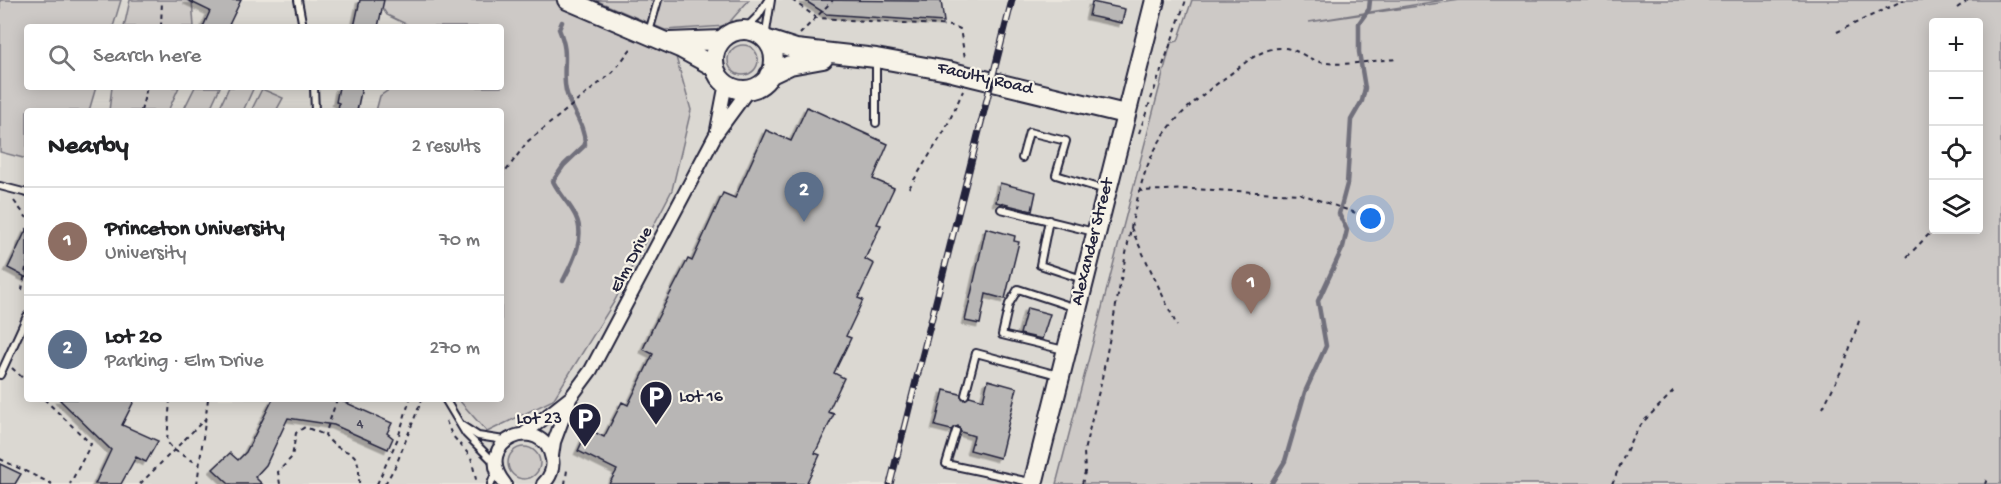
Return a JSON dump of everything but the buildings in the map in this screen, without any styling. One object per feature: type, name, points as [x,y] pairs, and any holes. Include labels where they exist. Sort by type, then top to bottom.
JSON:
[{"type":"street","points":[[567,0],[641,40],[666,42],[721,39],[728,34],[744,30],[759,34],[765,39],[773,57],[769,75],[757,86],[741,89],[726,83],[715,67],[666,42]]},
{"type":"street","name":"Alexander Street","points":[[1033,483],[1155,0]]},
{"type":"street","points":[[715,67],[714,57],[721,39]]},
{"type":"street","name":"Faculty Road","points":[[765,39],[796,49],[842,56],[876,58],[991,80],[1125,114]]},
{"type":"street","name":"Faculty Road","points":[[769,75],[790,64],[842,56]]},
{"type":"street","name":"Elm Drive","points":[[716,134],[726,83]]},
{"type":"street","name":"Elm Drive","points":[[550,478],[554,442],[571,398],[611,336],[716,134],[749,89]]},
{"type":"street","name":"Elm Drive","points":[[507,440],[524,434],[571,398]]},
{"type":"street","points":[[524,434],[540,439],[552,457]]},
{"type":"street","points":[[505,484],[496,467],[500,447],[507,440]]},
{"type":"street","points":[[543,484],[550,478]]},
{"type":"lane","points":[[298,0],[302,24]]},
{"type":"lane","points":[[641,40],[658,0]]},
{"type":"lane","points":[[744,30],[770,0]]},
{"type":"lane","points":[[765,39],[770,0]]},
{"type":"lane","points":[[876,58],[876,123]]},
{"type":"lane","points":[[314,90],[315,108]]},
{"type":"lane","points":[[1022,158],[1029,132],[1066,141],[1056,175],[1106,190]]},
{"type":"lane","points":[[0,186],[24,192]]},
{"type":"lane","points":[[1002,209],[1095,232]]},
{"type":"lane","points":[[1049,220],[1040,265],[1083,279]]},
{"type":"lane","points":[[1066,351],[1002,335],[1009,304],[1018,289],[1076,308]]},
{"type":"lane","points":[[0,375],[24,323]]},
{"type":"lane","points":[[965,395],[976,353],[1060,375]]},
{"type":"lane","points":[[447,402],[473,443],[496,467],[491,484]]},
{"type":"lane","points":[[458,423],[478,436],[507,440]]},
{"type":"lane","points":[[956,431],[946,464],[1033,483]]},
{"type":"path","points":[[161,24],[162,0]]},
{"type":"path","points":[[792,0],[817,18],[954,26],[960,29],[965,58]]},
{"type":"path","points":[[795,38],[833,0]]},
{"type":"path","points":[[1138,135],[1186,0]]},
{"type":"path","points":[[1837,32],[1904,0]]},
{"type":"path","points":[[1957,8],[1968,0]]},
{"type":"path","points":[[504,174],[527,142],[613,72],[641,40]]},
{"type":"path","points":[[1082,484],[1085,472],[1084,451],[1101,383],[1138,191],[1157,142],[1173,121],[1197,98],[1261,52],[1283,48],[1319,62],[1352,63],[1398,59]]},
{"type":"path","points":[[909,188],[945,130],[965,88]]},
{"type":"path","points":[[142,108],[146,90]]},
{"type":"path","points":[[1138,191],[1191,189],[1300,194],[1382,222]]},
{"type":"path","points":[[14,201],[24,214]]},
{"type":"path","points":[[1131,228],[1177,326]]},
{"type":"path","points":[[1907,257],[1929,234]]},
{"type":"path","points":[[22,290],[24,279]]},
{"type":"path","points":[[1823,408],[1844,366],[1860,318]]},
{"type":"path","points":[[6,362],[24,379]]},
{"type":"path","points":[[1612,484],[1632,438],[1643,422],[1674,391]]},
{"type":"path","points":[[47,402],[91,444],[70,484]]},
{"type":"path","points":[[170,402],[167,442],[174,450],[200,465]]},
{"type":"path","points":[[197,484],[208,402]]},
{"type":"path","points":[[324,435],[336,402]]},
{"type":"path","points":[[377,484],[398,438],[409,402]]},
{"type":"path","points":[[385,484],[396,465],[421,402]]},
{"type":"path","points":[[140,484],[206,418]]},
{"type":"path","points":[[280,484],[278,472],[292,457],[296,433],[305,427],[324,435],[332,445],[356,457],[360,462],[359,484]]},
{"type":"path","points":[[0,459],[52,484]]},
{"type":"path","points":[[565,484],[567,470]]},
{"type":"path","points":[[1985,484],[1988,476]]},
{"type":"shaded area","points":[[0,0],[2001,0],[2001,484],[0,484]]},
{"type":"shaded area","points":[[0,0],[121,0],[114,24],[24,24],[24,90],[95,90],[90,108],[24,108],[24,158],[0,152]]},
{"type":"shaded area","points":[[130,0],[192,0],[194,24],[125,24]]},
{"type":"shaded area","points":[[377,0],[556,0],[661,46],[676,57],[691,110],[672,190],[614,302],[553,400],[487,432],[461,402],[504,402],[504,108],[377,108],[380,96],[389,90],[504,90],[504,24],[406,24],[387,15]]},
{"type":"shaded area","points":[[595,0],[749,0],[726,26],[665,30]]},
{"type":"shaded area","points":[[1192,0],[1444,0],[1309,22],[1460,0],[2001,0],[2001,484],[1056,484],[1171,43],[1178,41]]},
{"type":"shaded area","points":[[743,45],[749,46],[757,54],[757,66],[749,74],[743,75],[737,74],[729,66],[728,60],[729,54],[737,46]]},
{"type":"shaded area","points":[[112,90],[178,90],[169,108],[109,108]]},
{"type":"shaded area","points":[[194,90],[219,90],[210,108],[185,107]]},
{"type":"shaded area","points":[[228,90],[253,90],[244,108],[219,108]]},
{"type":"shaded area","points":[[262,90],[283,98],[278,108],[252,108]]},
{"type":"shaded area","points":[[524,447],[535,452],[540,463],[535,474],[524,479],[513,474],[508,463],[513,452]]},
{"type":"waterway","points":[[1271,484],[1285,461],[1305,392],[1326,346],[1318,301],[1343,247],[1347,230],[1339,214],[1347,184],[1351,120],[1362,101],[1365,88],[1359,52],[1359,23],[1369,9],[1370,0]]},
{"type":"waterway","points":[[562,22],[559,29],[565,51],[566,92],[582,128],[585,145],[564,165],[553,181],[574,213],[579,225],[577,250],[563,281]]},
{"type":"railway","points":[[890,484],[1012,0]]},
{"type":"place","name":"Lot 20","points":[[804,222]]},
{"type":"place","name":"Princeton University","points":[[1251,314]]},
{"type":"place","name":"Lot 16","points":[[656,426]]},
{"type":"place","name":"Lot 23","points":[[585,448]]}]
